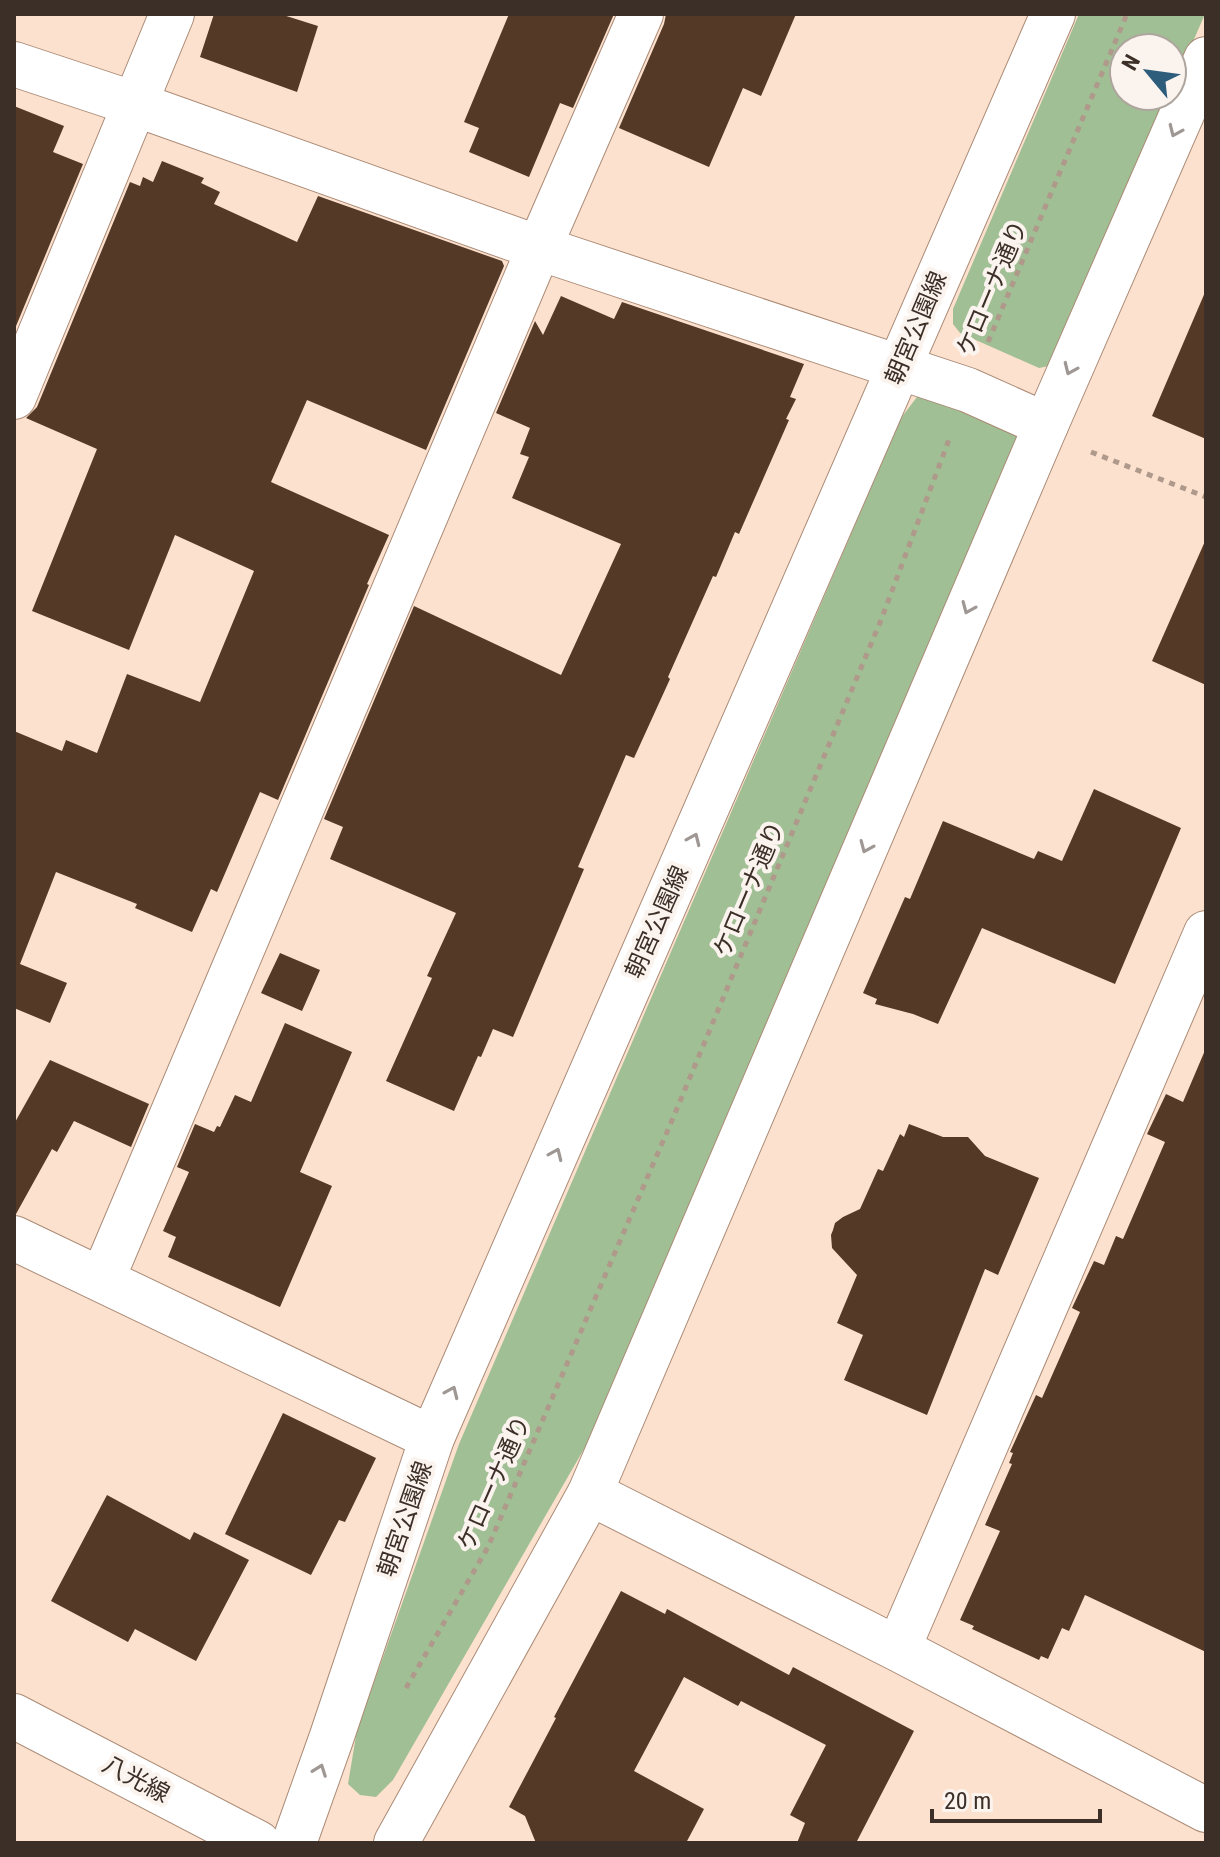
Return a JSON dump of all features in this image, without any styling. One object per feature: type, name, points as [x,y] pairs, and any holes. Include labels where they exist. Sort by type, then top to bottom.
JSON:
[{"type":"street","points":[[14,397],[172,14]]},
{"type":"street","points":[[102,1280],[641,14]]},
{"type":"street","name":"朝宮公園線","points":[[294,1843],[432,1438],[1053,14]]},
{"type":"street","points":[[396,1843],[590,1493],[1044,429],[1206,59]]},
{"type":"street","points":[[14,64],[539,248],[968,390],[1044,429]]},
{"type":"street","points":[[898,1649],[1206,933]]},
{"type":"street","points":[[14,1238],[432,1438]]},
{"type":"street","points":[[590,1493],[1206,1810]]},
{"type":"street","name":"八光線","points":[[14,1716],[258,1843]]},
{"type":"path","name":"ケローナ通り","points":[[403,1692],[488,1547],[673,1118],[869,649],[968,390],[1127,14]]},
{"type":"path","points":[[1044,429],[1206,497]]},
{"type":"green space","points":[[1079,14],[1205,14],[1188,53],[1188,32],[1108,32],[1108,112],[1163,112],[1049,366],[1039,368],[960,333],[953,324],[953,309]]},
{"type":"green space","points":[[920,393],[1020,430],[603,1416],[393,1780],[376,1797],[360,1795],[348,1784],[357,1730],[459,1444],[901,418]]},
{"type":"building","points":[[214,14],[280,14],[318,26],[297,92],[200,57]]},
{"type":"building","points":[[509,14],[614,14],[573,108],[560,103],[529,177],[469,152],[479,128],[464,122]]},
{"type":"building","points":[[666,14],[796,14],[761,96],[743,88],[709,167],[619,128]]},
{"type":"building","points":[[14,106],[64,126],[53,152],[83,164],[14,331]]},
{"type":"building","points":[[162,161],[204,178],[201,183],[220,192],[214,204],[297,242],[318,196],[502,261],[504,266],[426,450],[307,400],[271,482],[389,535],[369,585],[278,800],[260,792],[217,892],[211,889],[192,932],[135,908],[137,904],[56,872],[20,964],[67,983],[50,1023],[14,1008],[14,731],[62,751],[66,740],[97,753],[127,674],[200,702],[254,571],[175,535],[129,650],[32,611],[97,449],[26,418],[37,407],[130,182],[140,186],[143,177],[153,182]]},
{"type":"building","points":[[1206,290],[1206,439],[1152,416]]},
{"type":"building","points":[[561,296],[614,319],[622,302],[804,364],[790,397],[796,399],[786,419],[789,420],[739,534],[735,532],[716,577],[713,576],[634,758],[626,755],[578,867],[584,869],[513,1037],[493,1029],[454,1111],[386,1081],[432,978],[427,976],[456,913],[330,859],[343,827],[324,819],[414,606],[561,675],[621,544],[512,498],[529,457],[520,454],[530,428],[496,413],[535,321],[543,335]]},
{"type":"building","points":[[1206,539],[1206,685],[1152,661]]},
{"type":"building","points":[[1094,789],[1181,828],[1115,984],[982,928],[938,1024],[875,1004],[877,999],[863,993],[905,897],[910,899],[943,821],[1034,859],[1038,851],[1062,861]]},
{"type":"building","points":[[280,953],[320,970],[302,1011],[261,993]]},
{"type":"building","points":[[285,1023],[352,1052],[300,1172],[332,1186],[280,1307],[168,1257],[176,1237],[163,1231],[189,1172],[177,1167],[195,1124],[214,1132],[217,1126],[220,1127],[235,1095],[251,1102]]},
{"type":"building","points":[[1206,1048],[1206,1652],[1085,1595],[1069,1631],[1062,1628],[1048,1659],[1041,1656],[1039,1660],[972,1629],[974,1626],[960,1620],[1000,1531],[985,1525],[1012,1464],[1009,1463],[1013,1453],[1010,1452],[1036,1395],[1042,1398],[1080,1312],[1072,1308],[1094,1261],[1104,1265],[1116,1236],[1123,1239],[1165,1142],[1147,1134],[1166,1094],[1183,1102]]},
{"type":"building","points":[[50,1060],[149,1104],[131,1147],[74,1121],[57,1152],[52,1149],[16,1214],[14,1124]]},
{"type":"building","points":[[909,1124],[943,1137],[968,1137],[985,1156],[1039,1178],[998,1275],[985,1269],[927,1415],[844,1380],[863,1335],[837,1323],[857,1275],[832,1248],[831,1235],[835,1223],[860,1209],[878,1169],[883,1171],[900,1134],[904,1137]]},
{"type":"building","points":[[283,1413],[376,1458],[345,1522],[339,1520],[311,1575],[225,1534]]},
{"type":"building","points":[[107,1495],[190,1540],[194,1532],[249,1560],[196,1661],[135,1629],[128,1642],[51,1601]]},
{"type":"building","points":[[621,1591],[665,1614],[667,1609],[789,1675],[793,1667],[914,1731],[856,1843],[797,1843],[805,1823],[790,1815],[826,1745],[741,1701],[738,1706],[684,1677],[634,1771],[704,1809],[686,1843],[536,1843],[525,1816],[509,1807]]}]
